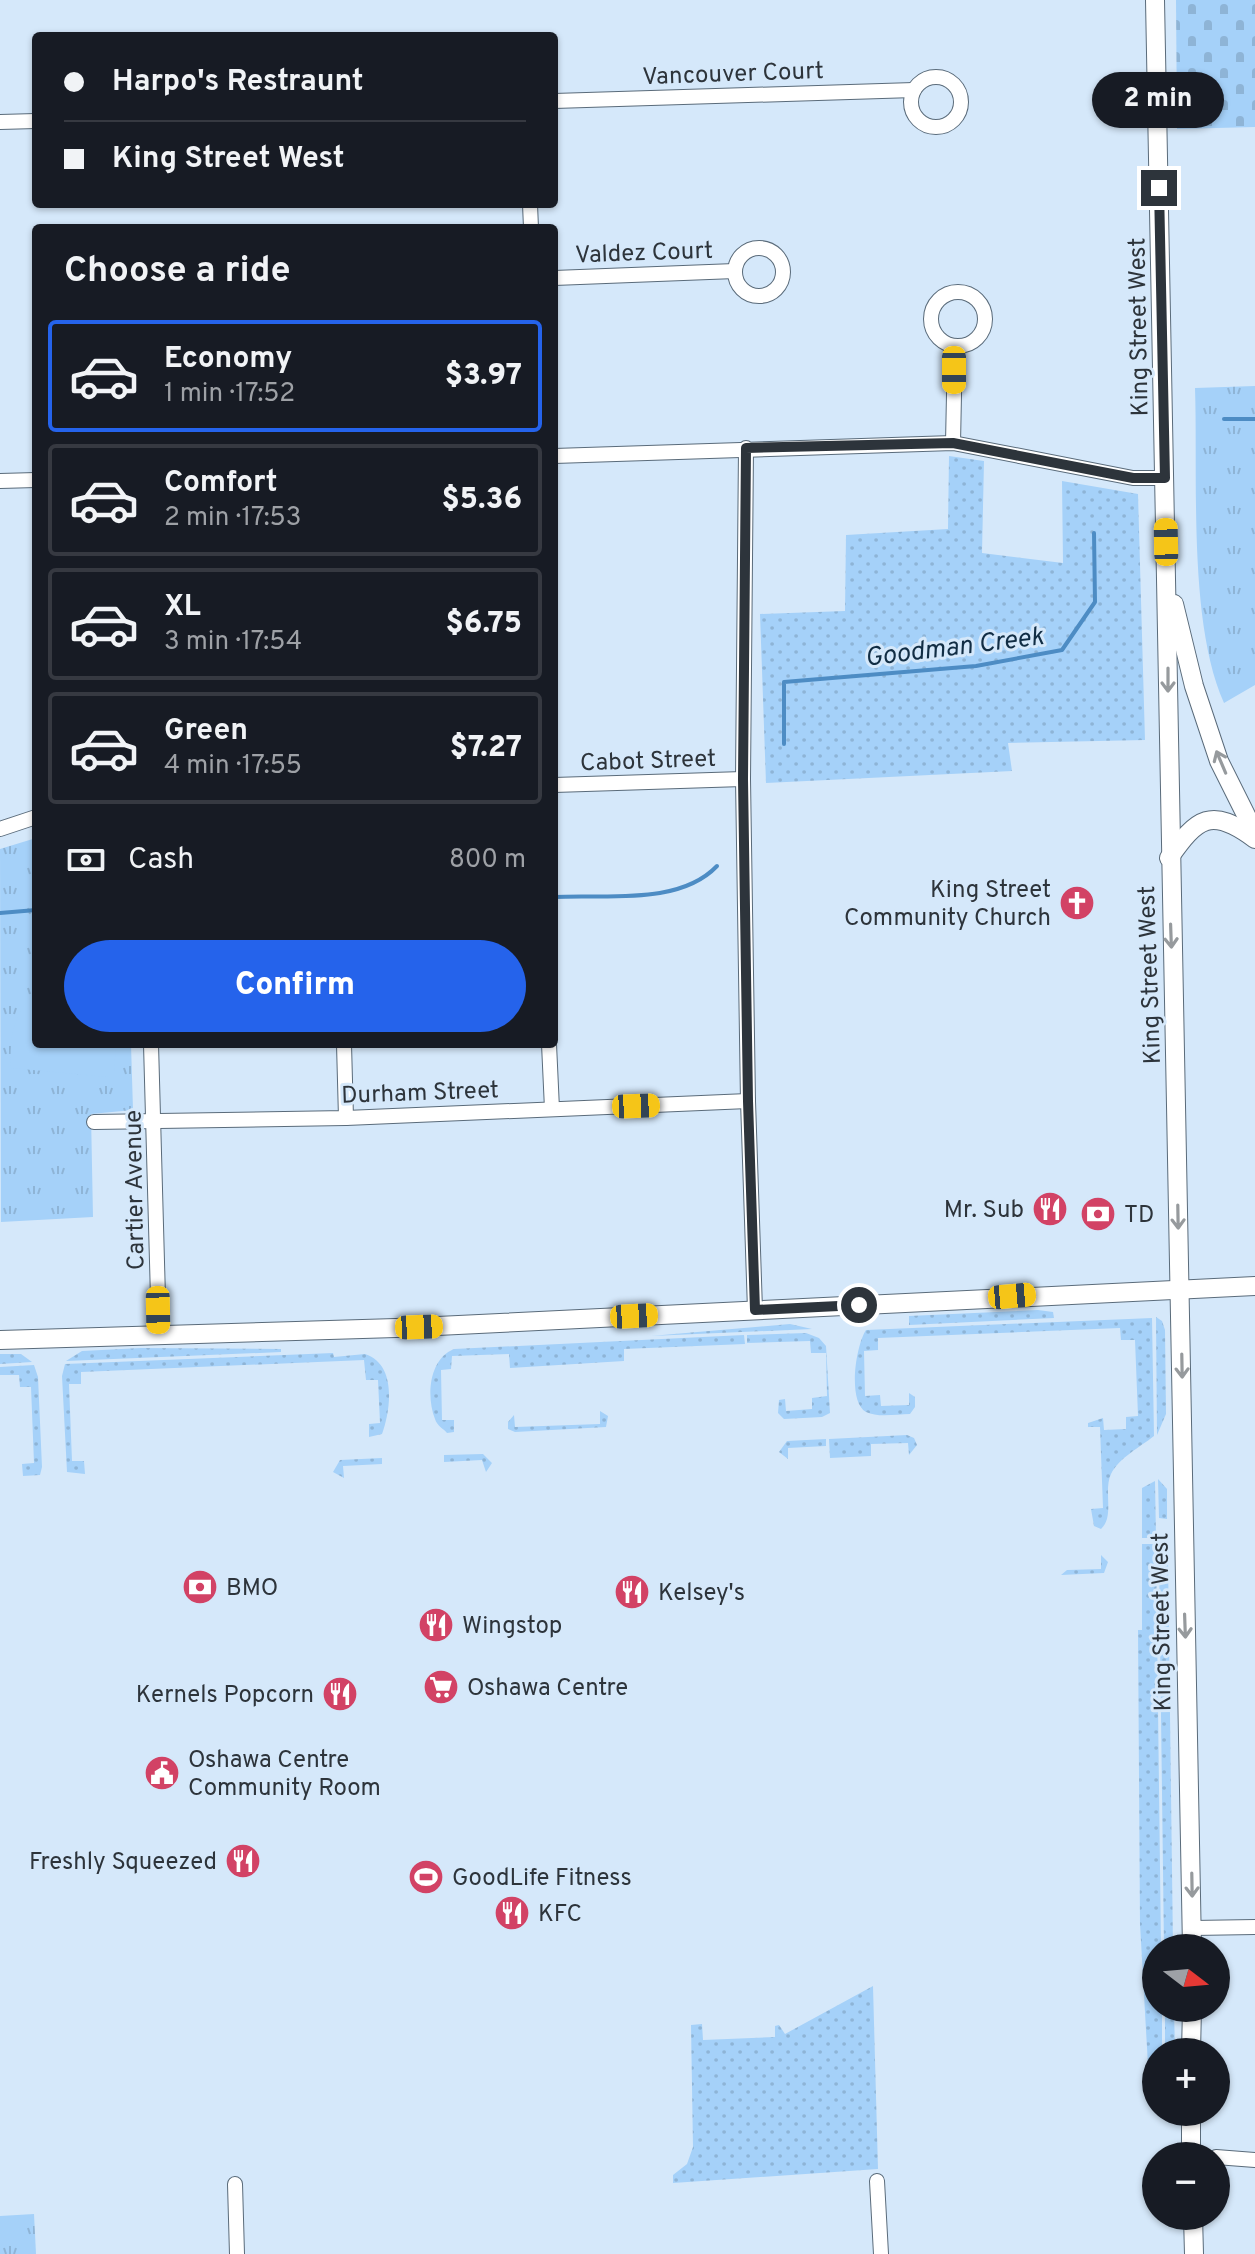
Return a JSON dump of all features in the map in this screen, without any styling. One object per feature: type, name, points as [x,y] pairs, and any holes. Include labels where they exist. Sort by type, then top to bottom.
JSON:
[{"type":"main road","name":"King Street West","points":[[1155,0],[1167,574],[1169,858],[1193,1934]]},
{"type":"main road","points":[[1167,574],[1199,701],[1219,761],[1255,833]]},
{"type":"main road","points":[[1169,858],[1190,827],[1210,820],[1234,823],[1255,839]]},
{"type":"main road","points":[[0,1340],[383,1328],[1255,1286]]},
{"type":"main road","points":[[1193,2230],[1194,2254]]},
{"type":"street","name":"Vancouver Court","points":[[558,101],[914,90]]},
{"type":"street","points":[[0,122],[32,121]]},
{"type":"street","name":"Valdez Court","points":[[558,278],[735,271]]},
{"type":"street","points":[[953,443],[955,346]]},
{"type":"street","points":[[558,456],[953,443],[1133,478],[1165,478]]},
{"type":"street","points":[[746,448],[743,779],[755,1310]]},
{"type":"street","points":[[0,481],[32,480]]},
{"type":"street","name":"Cabot Street","points":[[558,785],[743,779]]},
{"type":"street","points":[[0,829],[32,818]]},
{"type":"street","name":"Cartier Avenue","points":[[151,1048],[159,1334]]},
{"type":"street","points":[[344,1048],[346,1118]]},
{"type":"street","points":[[549,1048],[552,1109]]},
{"type":"street","name":"Durham Street","points":[[94,1122],[154,1118],[346,1118],[748,1101]]},
{"type":"street","points":[[1193,1928],[1255,1927]]},
{"type":"street","points":[[1230,2158],[1255,2160]]},
{"type":"street","points":[[877,2181],[881,2254]]},
{"type":"street","points":[[235,2184],[237,2254]]},
{"type":"green space","points":[[1176,0],[1255,0],[1255,127],[1177,129]]},
{"type":"green space","points":[[1255,386],[1255,685],[1224,703],[1205,633],[1200,592],[1195,388]]},
{"type":"green space","points":[[949,456],[984,461],[982,553],[1063,563],[1062,481],[1138,494],[1145,740],[1008,743],[1012,771],[766,783],[760,614],[845,611],[846,535],[948,529]]},
{"type":"green space","points":[[32,839],[32,1048],[131,1048],[133,1110],[91,1114],[93,1217],[1,1222],[0,849]]},
{"type":"green space","points":[[32,996],[32,1048],[116,1048],[114,1072],[108,1077],[11,1068],[14,1026]]},
{"type":"green space","points":[[1038,1310],[1053,1312],[1054,1318],[909,1325],[909,1316]]},
{"type":"green space","points":[[1156,1317],[1162,1321],[1165,1330],[1166,1414],[1157,1435]]},
{"type":"green space","points":[[1152,1318],[1154,1436],[1124,1458],[1111,1474],[1107,1517],[1101,1529],[1094,1526],[1091,1509],[1103,1508],[1100,1427],[1088,1427],[1088,1423],[1103,1418],[1104,1430],[1126,1429],[1126,1417],[1138,1416],[1135,1340],[1121,1340],[1120,1328],[878,1338],[878,1350],[864,1351],[865,1396],[880,1395],[881,1406],[909,1405],[909,1393],[915,1397],[915,1407],[910,1414],[876,1415],[866,1412],[857,1397],[855,1372],[866,1330]]},
{"type":"green space","points":[[790,1324],[812,1329],[651,1336]]},
{"type":"green space","points":[[806,1333],[819,1338],[826,1346],[830,1413],[822,1417],[784,1419],[778,1413],[779,1400],[785,1399],[786,1411],[812,1409],[812,1398],[827,1396],[826,1353],[811,1353],[810,1341],[747,1343],[747,1335]]},
{"type":"green space","points":[[744,1335],[745,1344],[624,1349],[624,1361],[510,1368],[509,1354],[452,1356],[451,1369],[441,1370],[442,1420],[454,1420],[454,1432],[447,1433],[439,1425],[432,1410],[430,1389],[435,1369],[439,1361],[454,1349]]},
{"type":"green space","points":[[141,1348],[281,1349],[281,1352],[66,1361],[82,1351]]},
{"type":"green space","points":[[333,1353],[334,1357],[365,1354],[383,1368],[389,1402],[382,1434],[369,1437],[369,1424],[380,1423],[378,1380],[366,1380],[364,1360],[81,1372],[81,1384],[69,1384],[72,1461],[84,1461],[85,1474],[67,1472],[62,1376],[65,1364]]},
{"type":"green space","points":[[0,1354],[21,1354],[32,1362],[0,1364]]},
{"type":"green space","points":[[34,1365],[38,1377],[42,1467],[40,1475],[23,1476],[22,1464],[34,1463],[31,1387],[20,1387],[19,1375],[0,1375],[0,1367]]},
{"type":"green space","points":[[600,1411],[608,1416],[606,1427],[515,1432],[508,1429],[508,1422],[514,1415],[515,1427],[600,1424]]},
{"type":"green space","points":[[907,1435],[914,1438],[917,1445],[909,1455],[908,1443],[871,1444],[871,1456],[830,1458],[829,1439]]},
{"type":"green space","points":[[826,1439],[826,1446],[788,1448],[788,1459],[779,1452],[787,1441]]},
{"type":"green space","points":[[483,1454],[492,1463],[486,1472],[482,1460],[444,1462],[444,1455]]},
{"type":"green space","points":[[382,1458],[382,1464],[343,1466],[344,1478],[333,1472],[340,1460]]},
{"type":"green space","points":[[1158,1479],[1167,1489],[1167,1519],[1159,1518]]},
{"type":"green space","points":[[1155,1481],[1156,1538],[1142,1538],[1142,1488]]},
{"type":"green space","points":[[1142,1544],[1156,1544],[1161,1934],[1142,1934],[1142,1959],[1138,1630],[1142,1630]]},
{"type":"green space","points":[[1101,1555],[1108,1562],[1104,1573],[1061,1575],[1067,1570],[1101,1569]]},
{"type":"green space","points":[[1159,1559],[1168,1559],[1173,1934],[1164,1934]]},
{"type":"green space","points":[[873,1986],[878,2169],[673,2183],[673,2175],[687,2164],[693,2147],[691,2025],[702,2024],[703,2040],[775,2037],[775,2026],[779,2025],[785,2034]]},
{"type":"green space","points":[[1146,2022],[1162,2022],[1162,2038],[1146,2038]]},
{"type":"green space","points":[[1165,2022],[1174,2022],[1175,2038],[1165,2038]]},
{"type":"green space","points":[[34,2214],[36,2254],[0,2254],[0,2216]]},
{"type":"waterway","name":"Goodman Creek","points":[[1224,419],[1255,419]]},
{"type":"waterway","name":"Goodman Creek","points":[[784,744],[784,682],[976,666],[1062,650],[1095,602],[1094,533]]},
{"type":"waterway","name":"Goodman Creek","points":[[558,897],[662,893],[701,879],[717,866]]},
{"type":"waterway","name":"Goodman Creek","points":[[0,913],[32,910]]},
{"type":"place","name":"King Street Community Church","points":[[1077,903]]},
{"type":"place","name":"Mr. Sub","points":[[1050,1209]]},
{"type":"place","name":"TD","points":[[1098,1214]]},
{"type":"place","name":"BMO","points":[[200,1587]]},
{"type":"place","name":"Kelsey's","points":[[632,1592]]},
{"type":"place","name":"Wingstop","points":[[436,1625]]},
{"type":"place","name":"Oshawa Centre","points":[[441,1687]]},
{"type":"place","name":"Kernels Popcorn","points":[[340,1694]]},
{"type":"place","name":"Oshawa Centre Community Room","points":[[162,1773]]},
{"type":"place","name":"Freshly Squeezed","points":[[243,1861]]},
{"type":"place","name":"GoodLife Fitness","points":[[426,1877]]},
{"type":"place","name":"KFC","points":[[512,1913]]},
{"type":"route","points":[[859,1305],[755,1310],[743,779],[746,448],[953,443],[1133,478],[1165,478],[1159,188]]}]
